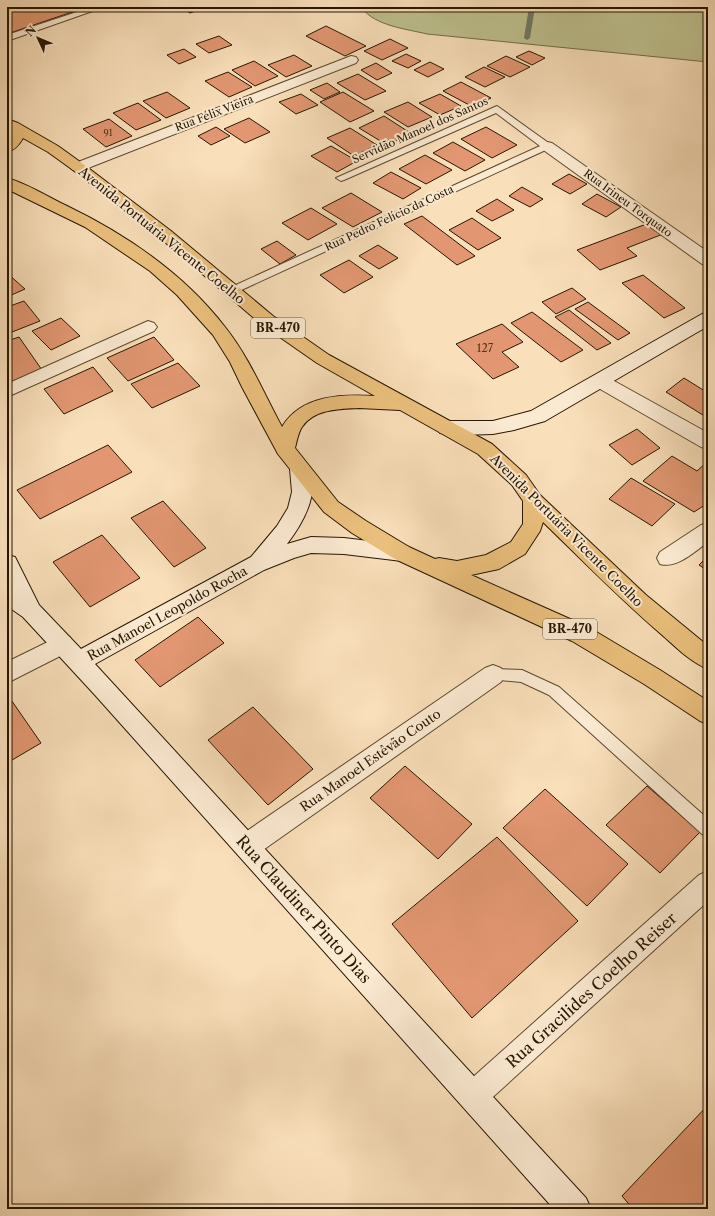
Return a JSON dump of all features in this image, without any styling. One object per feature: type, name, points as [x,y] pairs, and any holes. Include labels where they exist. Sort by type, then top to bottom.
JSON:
[{"type":"highway","name":"Avenida Portuária Vicente Coelho","points":[[10,125],[53,149],[78,167],[165,234],[267,320],[323,358],[485,449],[519,480],[533,500],[638,601],[708,659]]},
{"type":"highway","points":[[7,148],[13,143],[17,134],[10,125]]},
{"type":"highway","name":"BR-470","points":[[7,183],[91,224],[156,267],[183,291],[219,331],[238,361],[285,449],[331,507],[359,528],[402,553],[580,634],[652,676],[708,714]]},
{"type":"highway","points":[[285,449],[290,431],[296,421],[308,410],[333,404],[364,401],[403,404]]},
{"type":"highway","points":[[422,562],[457,569],[491,564],[518,548],[532,525],[533,500]]},
{"type":"street","name":"Rua Félix Vieira","points":[[78,167],[350,60]]},
{"type":"street","name":"Rua Irineu Torquato","points":[[547,146],[708,260]]},
{"type":"street","points":[[447,428],[480,430],[512,426],[538,416],[708,318]]},
{"type":"street","points":[[7,391],[148,327]]},
{"type":"street","points":[[600,381],[708,442]]},
{"type":"street","name":"Rua Manoel Leopoldo Rocha","points":[[256,564],[282,536],[296,514],[301,498],[300,468]]},
{"type":"street","points":[[668,558],[708,531]]},
{"type":"street","name":"Rua Manoel Leopoldo Rocha","points":[[7,673],[70,653],[256,564],[288,552],[311,546],[344,546],[402,553]]},
{"type":"street","name":"Rua Claudiner Pinto Dias","points":[[7,563],[31,612]]},
{"type":"street","name":"Rua Claudiner Pinto Dias","points":[[7,594],[31,612],[70,653],[247,846],[575,1209]]},
{"type":"street","name":"Rua Manoel Estêvão Couto","points":[[247,846],[493,674]]},
{"type":"street","name":"Rua Gracilides Coelho Reiser","points":[[473,1096],[708,884]]},
{"type":"lane","points":[[7,38],[100,7]]},
{"type":"lane","name":"Servidão Manoel dos Santos","points":[[340,178],[497,109],[547,146]]},
{"type":"lane","name":"Rua Pedro Felício da Costa","points":[[231,291],[547,146]]},
{"type":"lane","points":[[493,674],[522,676],[554,691],[708,829]]},
{"type":"green space","points":[[708,7],[708,62],[427,34],[383,23],[368,14],[362,8]]},
{"type":"building","points":[[7,7],[87,7],[7,34]]},
{"type":"building","points":[[181,7],[206,7],[190,13]]},
{"type":"building","points":[[326,26],[366,46],[345,56],[306,36]]},
{"type":"building","points":[[219,36],[232,45],[209,53],[196,44]]},
{"type":"building","points":[[390,39],[408,48],[382,60],[364,51]]},
{"type":"building","points":[[184,49],[196,57],[179,64],[167,55]]},
{"type":"building","points":[[529,51],[545,58],[532,65],[516,57]]},
{"type":"building","points":[[406,54],[421,61],[408,68],[392,61]]},
{"type":"building","points":[[294,55],[312,66],[286,77],[268,65]]},
{"type":"building","points":[[506,56],[530,67],[510,77],[487,66]]},
{"type":"building","points":[[254,61],[278,76],[255,86],[232,70]]},
{"type":"building","points":[[430,62],[444,69],[428,77],[414,70]]},
{"type":"building","points":[[376,63],[392,73],[377,80],[361,70]]},
{"type":"building","points":[[484,67],[505,77],[485,87],[465,77]]},
{"type":"building","points":[[228,72],[252,87],[229,97],[205,81]]},
{"type":"building","points":[[358,74],[386,91],[365,100],[337,83]]},
{"type":"building","points":[[461,82],[491,98],[473,107],[443,91]]},
{"type":"building","points":[[327,83],[340,92],[324,99],[310,90]]},
{"type":"building","points":[[167,92],[190,108],[166,118],[143,101]]},
{"type":"building","points":[[343,92],[374,111],[350,122],[320,102]]},
{"type":"building","points":[[301,94],[318,105],[296,114],[279,102]]},
{"type":"building","points":[[440,94],[461,106],[440,115],[419,103]]},
{"type":"building","points":[[408,102],[432,117],[408,127],[384,112]]},
{"type":"building","points":[[138,103],[161,120],[136,130],[113,113]]},
{"type":"building","points":[[384,116],[412,134],[387,145],[359,128]]},
{"type":"building","points":[[249,118],[270,132],[245,143],[224,129]]},
{"type":"building","points":[[109,119],[132,136],[106,147],[83,129]]},
{"type":"building","points":[[216,127],[230,136],[211,145],[198,136]]},
{"type":"building","points":[[486,127],[517,145],[492,158],[461,139]]},
{"type":"building","points":[[350,128],[377,145],[354,156],[327,138]]},
{"type":"building","points":[[453,142],[485,160],[465,171],[433,153]]},
{"type":"building","points":[[331,146],[357,161],[337,172],[311,156]]},
{"type":"building","points":[[425,155],[452,170],[426,184],[399,169]]},
{"type":"building","points":[[391,172],[421,188],[403,199],[373,183]]},
{"type":"building","points":[[569,174],[587,184],[570,194],[552,184]]},
{"type":"building","points":[[522,187],[543,199],[530,207],[509,196]]},
{"type":"building","points":[[351,193],[382,212],[353,227],[322,208]]},
{"type":"building","points":[[597,194],[621,207],[606,217],[582,204]]},
{"type":"building","points":[[497,199],[514,210],[492,221],[476,211]]},
{"type":"building","points":[[311,208],[337,224],[308,240],[282,223]]},
{"type":"building","points":[[422,216],[475,256],[457,265],[404,224]]},
{"type":"building","points":[[472,218],[501,238],[478,250],[449,230]]},
{"type":"building","points":[[649,223],[663,234],[627,248],[637,256],[600,270],[577,250]]},
{"type":"building","points":[[277,241],[296,255],[280,264],[261,249]]},
{"type":"building","points":[[378,245],[398,258],[379,269],[359,256]]},
{"type":"building","points":[[349,260],[373,277],[344,293],[320,275]]},
{"type":"building","points":[[7,273],[25,289],[7,297]]},
{"type":"building","points":[[643,275],[685,308],[664,318],[622,283]]},
{"type":"building","points":[[572,288],[586,299],[556,314],[542,302]]},
{"type":"building","points":[[24,301],[40,321],[7,334],[7,307]]},
{"type":"building","points":[[588,302],[630,333],[618,340],[575,309]]},
{"type":"building","points":[[569,310],[611,343],[597,350],[555,317]]},
{"type":"building","points":[[532,312],[583,350],[561,362],[511,323]]},
{"type":"building","points":[[61,318],[80,336],[51,350],[32,331]]},
{"type":"building","points":[[502,324],[523,342],[502,352],[519,367],[493,379],[456,344]]},
{"type":"building","points":[[19,337],[42,370],[7,384],[7,341]]},
{"type":"building","points":[[154,337],[174,360],[128,381],[107,358]]},
{"type":"building","points":[[178,363],[200,386],[152,408],[131,384]]},
{"type":"building","points":[[93,367],[113,391],[64,414],[44,389]]},
{"type":"building","points":[[684,378],[708,393],[708,415],[706,417],[666,392]]},
{"type":"building","points":[[637,429],[660,448],[632,465],[609,445]]},
{"type":"building","points":[[108,445],[132,472],[40,519],[17,490]]},
{"type":"building","points":[[672,456],[697,471],[708,461],[708,503],[694,512],[643,481]]},
{"type":"building","points":[[631,478],[675,504],[652,526],[609,499]]},
{"type":"building","points":[[163,501],[206,548],[174,567],[131,518]]},
{"type":"building","points":[[102,535],[140,578],[90,607],[53,562]]},
{"type":"building","points":[[708,556],[708,571],[699,565]]},
{"type":"building","points":[[198,617],[224,643],[160,687],[135,660]]},
{"type":"building","points":[[7,694],[41,743],[7,763]]},
{"type":"building","points":[[253,707],[313,769],[268,805],[208,740]]},
{"type":"building","points":[[405,766],[472,824],[438,859],[370,798]]},
{"type":"building","points":[[647,786],[700,832],[660,873],[606,825]]},
{"type":"building","points":[[545,789],[628,864],[587,906],[503,828]]},
{"type":"building","points":[[497,837],[578,921],[472,1018],[392,924]]},
{"type":"building","points":[[708,1105],[708,1205],[705,1209],[633,1209],[622,1196]]},
{"type":"waterway","points":[[527,38],[532,7]]}]
